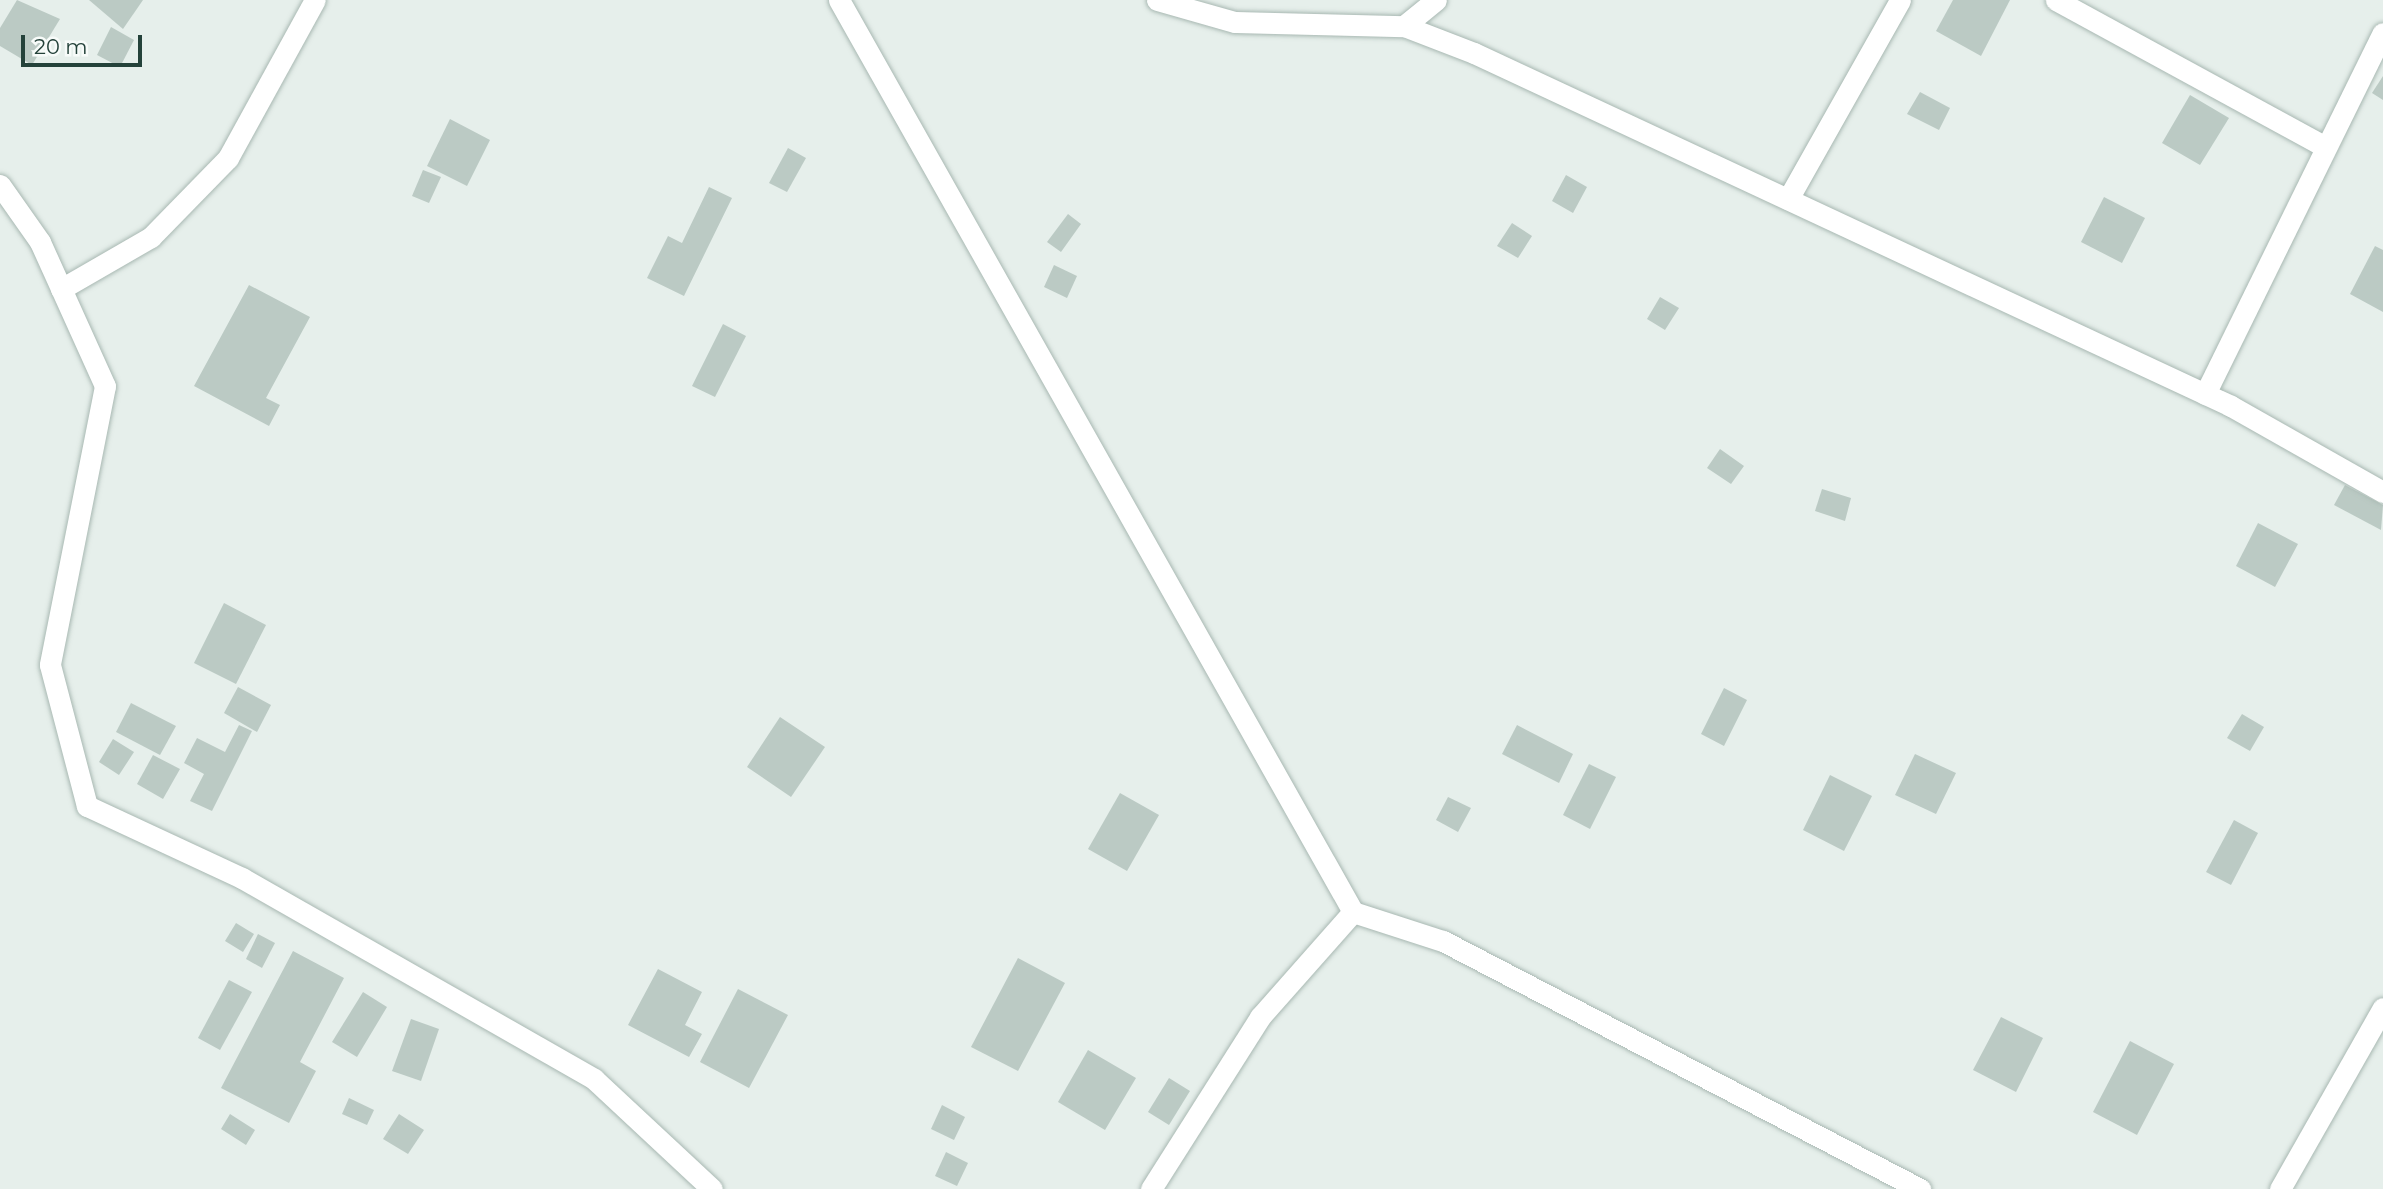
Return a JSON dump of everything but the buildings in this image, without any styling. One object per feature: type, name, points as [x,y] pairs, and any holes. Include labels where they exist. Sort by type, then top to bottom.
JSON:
[{"type":"street","points":[[61,289],[151,237],[228,158],[315,0]]},
{"type":"street","points":[[839,0],[1353,912],[1444,941],[1920,1189]]},
{"type":"street","points":[[1157,0],[1235,22],[1404,26],[1788,199],[2205,394],[2383,492]]},
{"type":"street","points":[[1404,26],[1436,0]]},
{"type":"street","points":[[1788,199],[1900,0]]},
{"type":"street","points":[[2056,0],[2326,147]]},
{"type":"street","points":[[2205,394],[2383,33]]},
{"type":"street","points":[[0,185],[40,242],[105,386],[50,665],[87,806],[242,878],[594,1079],[712,1189]]},
{"type":"street","points":[[1151,1189],[1260,1017],[1353,912]]},
{"type":"street","points":[[2280,1189],[2383,1008]]}]
